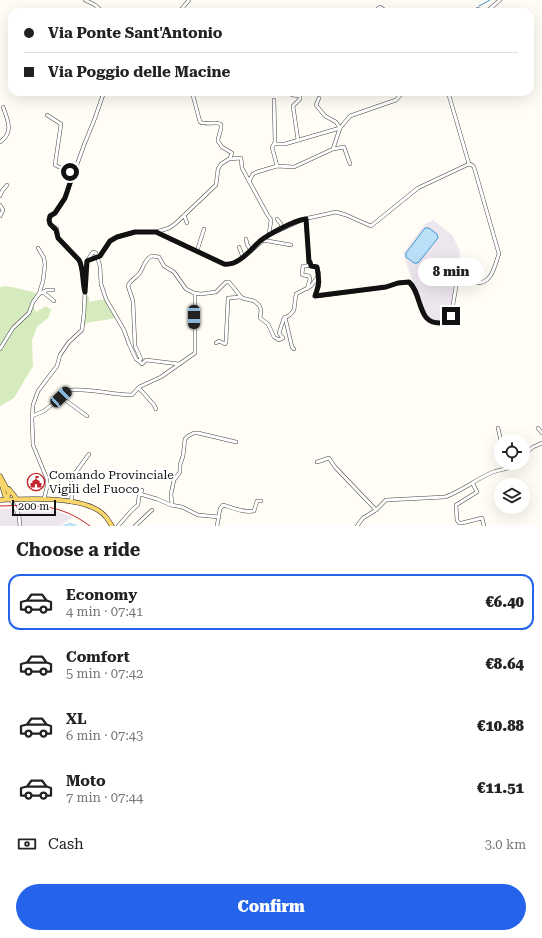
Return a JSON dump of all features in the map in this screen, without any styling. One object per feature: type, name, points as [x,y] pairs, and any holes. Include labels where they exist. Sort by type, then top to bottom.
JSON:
[{"type":"main road","points":[[1,478],[17,499]]},
{"type":"main road","points":[[1,478],[3,494],[8,499]]},
{"type":"main road","points":[[1,478],[9,494],[8,499]]},
{"type":"main road","points":[[0,499],[3,494]]},
{"type":"main road","points":[[0,499],[44,499],[84,504],[105,515],[114,525]]},
{"type":"street","points":[[85,0],[99,8]]},
{"type":"street","points":[[182,8],[189,0]]},
{"type":"street","points":[[491,8],[500,0]]},
{"type":"street","points":[[85,292],[81,272],[82,265],[58,238],[56,230],[50,224],[49,220],[50,216],[55,213],[65,198],[103,96]]},
{"type":"street","points":[[193,96],[200,122],[205,124],[221,124],[222,126],[218,141],[222,147],[232,153],[229,159]]},
{"type":"street","points":[[298,140],[293,106],[300,99],[300,96]]},
{"type":"street","points":[[333,149],[340,128],[350,116],[396,100],[400,96]]},
{"type":"street","points":[[306,219],[309,262],[311,266],[317,267],[319,274],[318,289],[315,295],[317,296],[386,287],[398,283],[409,282],[413,286],[426,318],[437,323],[447,322],[451,316],[456,281],[476,283],[485,281],[492,274],[499,254],[474,167],[472,164],[469,164],[449,96]]},
{"type":"street","points":[[319,98],[316,105],[325,116],[336,122],[340,128]]},
{"type":"street","points":[[274,100],[275,142],[272,147],[277,166]]},
{"type":"street","points":[[0,142],[7,136],[9,129],[3,107]]},
{"type":"street","points":[[47,115],[61,124],[55,165],[73,174]]},
{"type":"street","points":[[274,144],[285,144],[340,128]]},
{"type":"street","points":[[249,181],[257,172],[277,166],[294,167],[333,149],[344,147],[350,164]]},
{"type":"street","points":[[87,261],[100,256],[110,241],[117,237],[135,232],[156,232],[169,228],[175,224],[216,185],[218,169],[221,164],[229,159],[241,158],[242,168],[271,220],[269,235]]},
{"type":"street","points":[[156,232],[224,264],[233,264],[269,235],[299,220],[336,212],[371,226],[418,188],[469,164]]},
{"type":"street","points":[[0,196],[7,185]]},
{"type":"street","points":[[0,205],[3,210],[0,216]]},
{"type":"street","points":[[184,215],[188,223]]},
{"type":"street","points":[[277,219],[281,224],[282,229]]},
{"type":"street","points":[[196,251],[204,229]]},
{"type":"street","points":[[246,239],[251,251]]},
{"type":"street","points":[[262,240],[291,245]]},
{"type":"street","points":[[196,246],[196,251]]},
{"type":"street","points":[[239,247],[243,257]]},
{"type":"street","points":[[0,349],[13,328],[29,313],[33,302],[39,294],[43,281],[45,265],[44,258],[38,248]]},
{"type":"street","points":[[44,499],[47,479],[33,444],[33,405],[38,391],[57,366],[60,355],[69,342],[82,330],[87,261],[93,252],[96,252],[100,266],[100,278],[104,294],[124,330],[136,359],[142,364],[146,360],[179,364]]},
{"type":"street","points":[[139,361],[141,359],[134,343],[135,330],[133,301],[128,286],[130,282],[139,274],[148,258],[154,255],[158,257],[164,266],[174,272],[186,288],[195,294],[216,292],[230,282],[241,297]]},
{"type":"street","points":[[307,289],[310,279],[309,276],[303,275],[302,272],[303,266],[308,266],[309,262]]},
{"type":"street","points":[[216,342],[218,341],[225,344],[226,342],[228,298],[241,297],[254,301],[261,310],[260,319],[268,324],[274,337],[279,340],[283,338],[279,331],[282,321],[294,310],[294,296],[296,293],[307,289],[316,278],[318,278]]},
{"type":"street","points":[[39,294],[47,290],[53,290]]},
{"type":"street","points":[[43,292],[54,301]]},
{"type":"street","points":[[132,395],[139,388],[161,377],[195,353],[195,294]]},
{"type":"street","points":[[285,317],[292,347],[294,349]]},
{"type":"street","points":[[139,388],[156,409]]},
{"type":"street","points":[[32,416],[44,411],[67,391],[75,389],[132,395],[135,399]]},
{"type":"street","points":[[61,397],[87,416]]},
{"type":"street","points":[[498,428],[499,434]]},
{"type":"street","points":[[538,428],[542,433]]},
{"type":"street","points":[[172,505],[171,494],[174,480],[180,472],[185,439],[188,436],[198,433],[236,442]]},
{"type":"street","points":[[530,449],[542,444]]},
{"type":"street","points":[[70,502],[73,488],[71,479],[89,454]]},
{"type":"street","points":[[317,462],[329,458],[335,467],[376,510]]},
{"type":"street","points":[[357,526],[363,518],[376,510],[386,500],[445,497],[473,484],[492,472],[500,470]]},
{"type":"street","points":[[473,484],[477,492],[456,505],[457,520],[459,523],[462,523],[482,518],[484,526]]},
{"type":"street","points":[[114,525],[138,505],[142,490]]},
{"type":"street","points":[[140,494],[182,507],[198,515],[219,517]]},
{"type":"street","points":[[8,499],[19,516],[20,526]]},
{"type":"street","points":[[217,526],[220,509],[223,505],[252,512],[255,508],[257,500],[261,501]]},
{"type":"street","points":[[135,526],[152,510]]},
{"type":"shaded area","points":[[433,220],[453,236],[460,252],[450,317],[446,321],[438,322],[428,319],[423,313],[403,253],[425,224]]},
{"type":"shaded area","points":[[49,508],[72,517],[59,526],[0,526],[0,509]]},
{"type":"green space","points":[[5,286],[37,293],[34,302],[36,312],[46,306],[51,310],[48,318],[37,327],[32,340],[33,366],[14,398],[0,406],[0,287]]},
{"type":"green space","points":[[86,296],[89,297],[89,302],[105,299],[116,318],[86,323],[83,329]]},
{"type":"water","points":[[425,228],[429,228],[437,234],[438,238],[418,263],[414,263],[406,257],[406,253]]},
{"type":"waterway","points":[[479,6],[490,0]]},
{"type":"waterway","points":[[64,526],[70,524],[76,526]]},
{"type":"railway","points":[[0,506],[25,505],[57,509],[79,518],[90,526]]},
{"type":"place","name":"Comando Provinciale Vigili del Fuoco","points":[[36,482]]},
{"type":"route","points":[[70,172],[73,174],[65,198],[60,203],[55,213],[50,216],[49,220],[50,224],[56,230],[58,238],[82,265],[81,272],[85,292],[87,261],[97,256],[99,257],[110,241],[117,237],[135,232],[156,232],[224,264],[233,264],[269,235],[299,220],[306,219],[309,262],[311,266],[317,267],[319,274],[318,289],[315,296],[386,287],[398,283],[409,282],[414,289],[423,314],[428,320],[437,323],[447,322],[451,316]]}]
